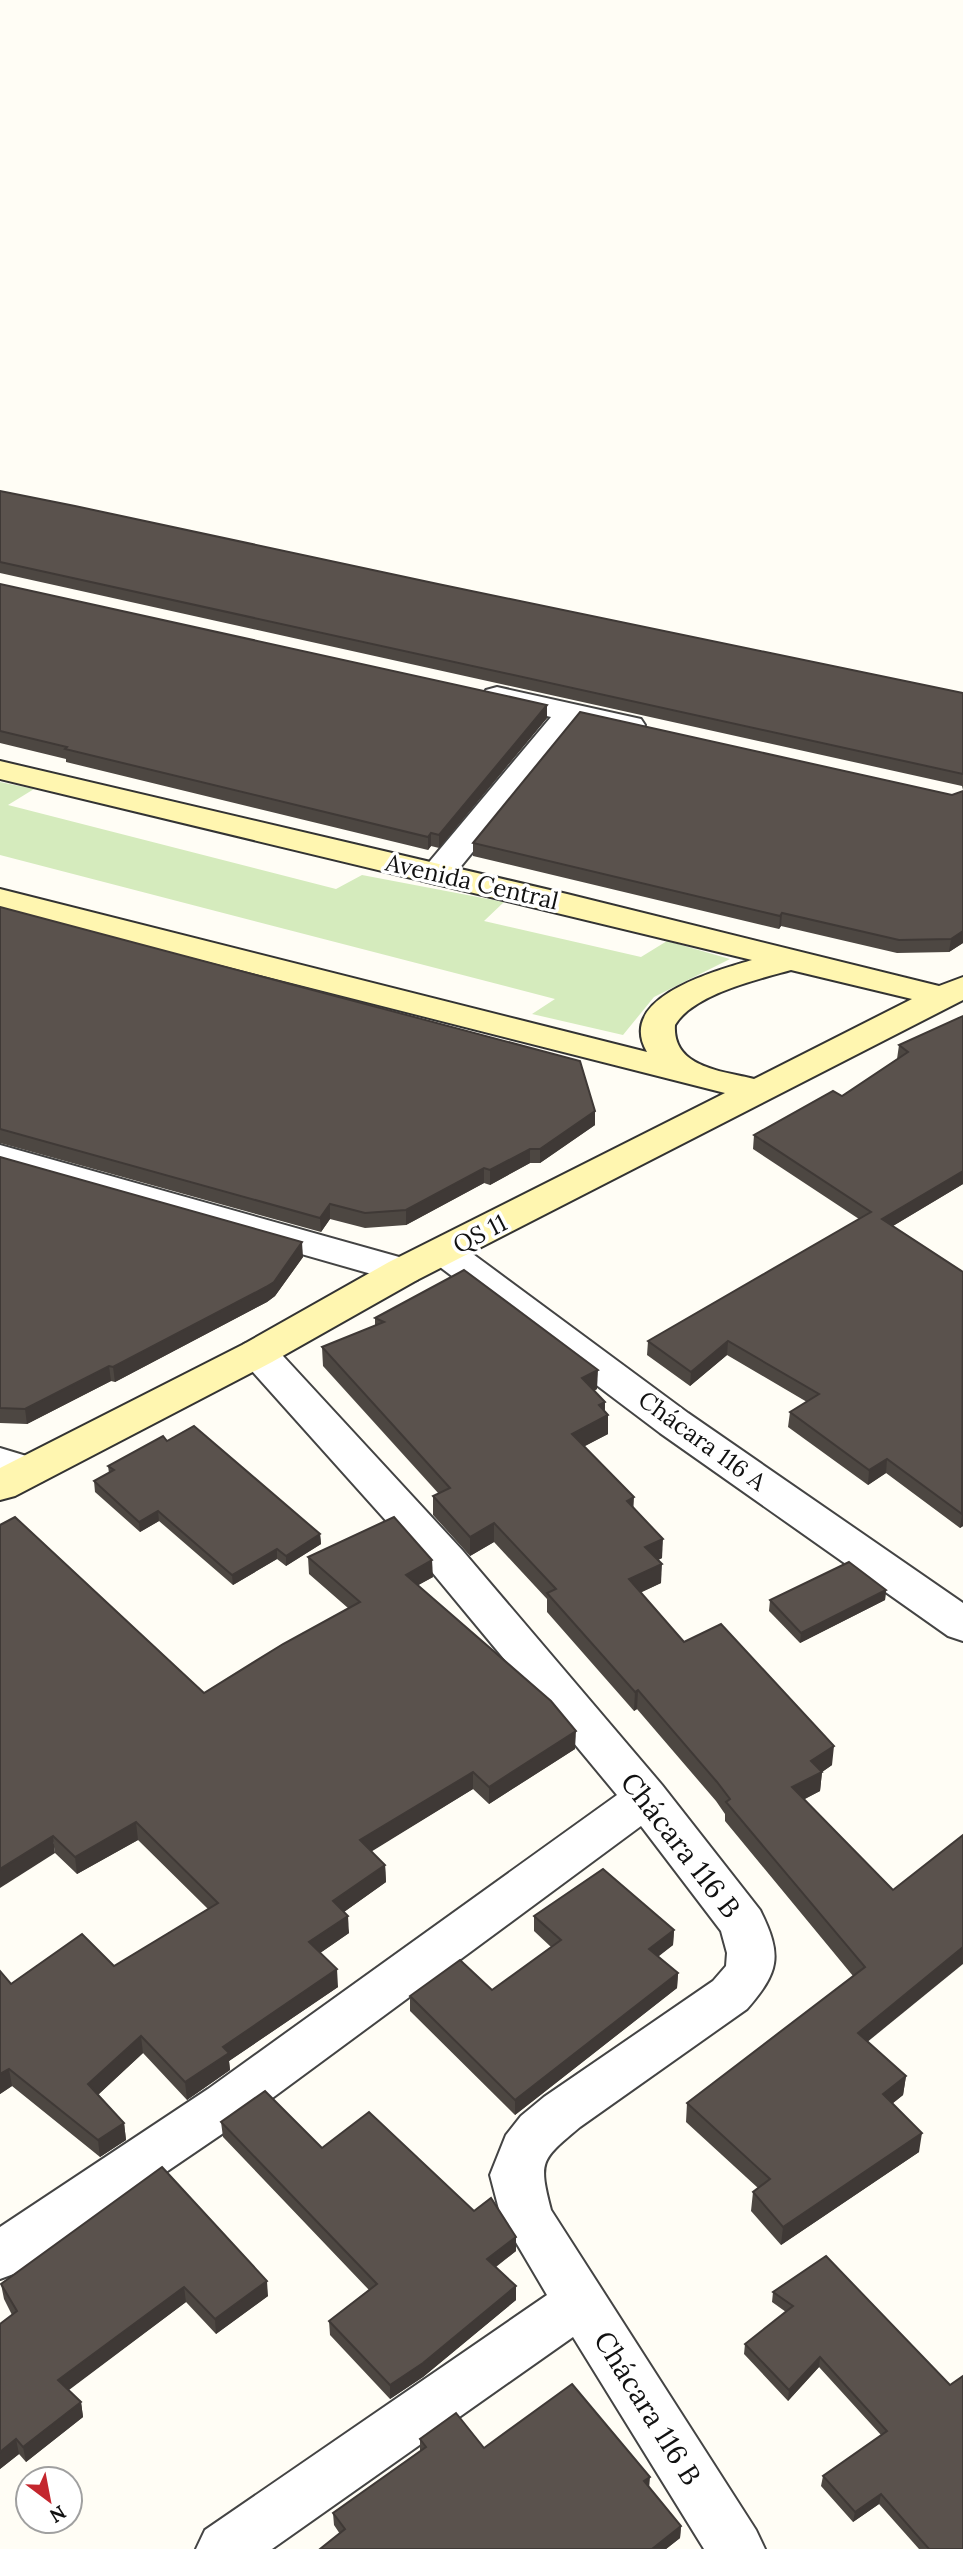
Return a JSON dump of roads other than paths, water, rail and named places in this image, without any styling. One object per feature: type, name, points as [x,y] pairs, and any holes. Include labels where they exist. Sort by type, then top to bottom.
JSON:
[{"type":"street","points":[[476,691],[652,730]]},
{"type":"street","points":[[437,874],[571,712]]},
{"type":"street","name":"Avenida Central","points":[[0,770],[567,904],[787,960],[953,992]]},
{"type":"street","points":[[0,899],[461,1018],[759,1091]]},
{"type":"street","points":[[682,1071],[666,1056],[661,1045],[658,1025],[668,1009],[721,981],[787,960]]},
{"type":"street","name":"QS 11","points":[[9,1473],[258,1353],[403,1271],[953,992]]},
{"type":"street","points":[[0,1156],[403,1271]]},
{"type":"street","name":"Chácara 116 A","points":[[445,1252],[674,1423],[963,1625]]},
{"type":"street","name":"Chácara 116 B","points":[[258,1353],[447,1561],[646,1797],[743,1924],[751,1953],[750,1972],[730,1995],[562,2112],[539,2131],[524,2150],[516,2175],[527,2217],[736,2549]]},
{"type":"street","points":[[0,2256],[226,2104],[646,1797]]},
{"type":"street","points":[[225,2549],[582,2301]]}]
